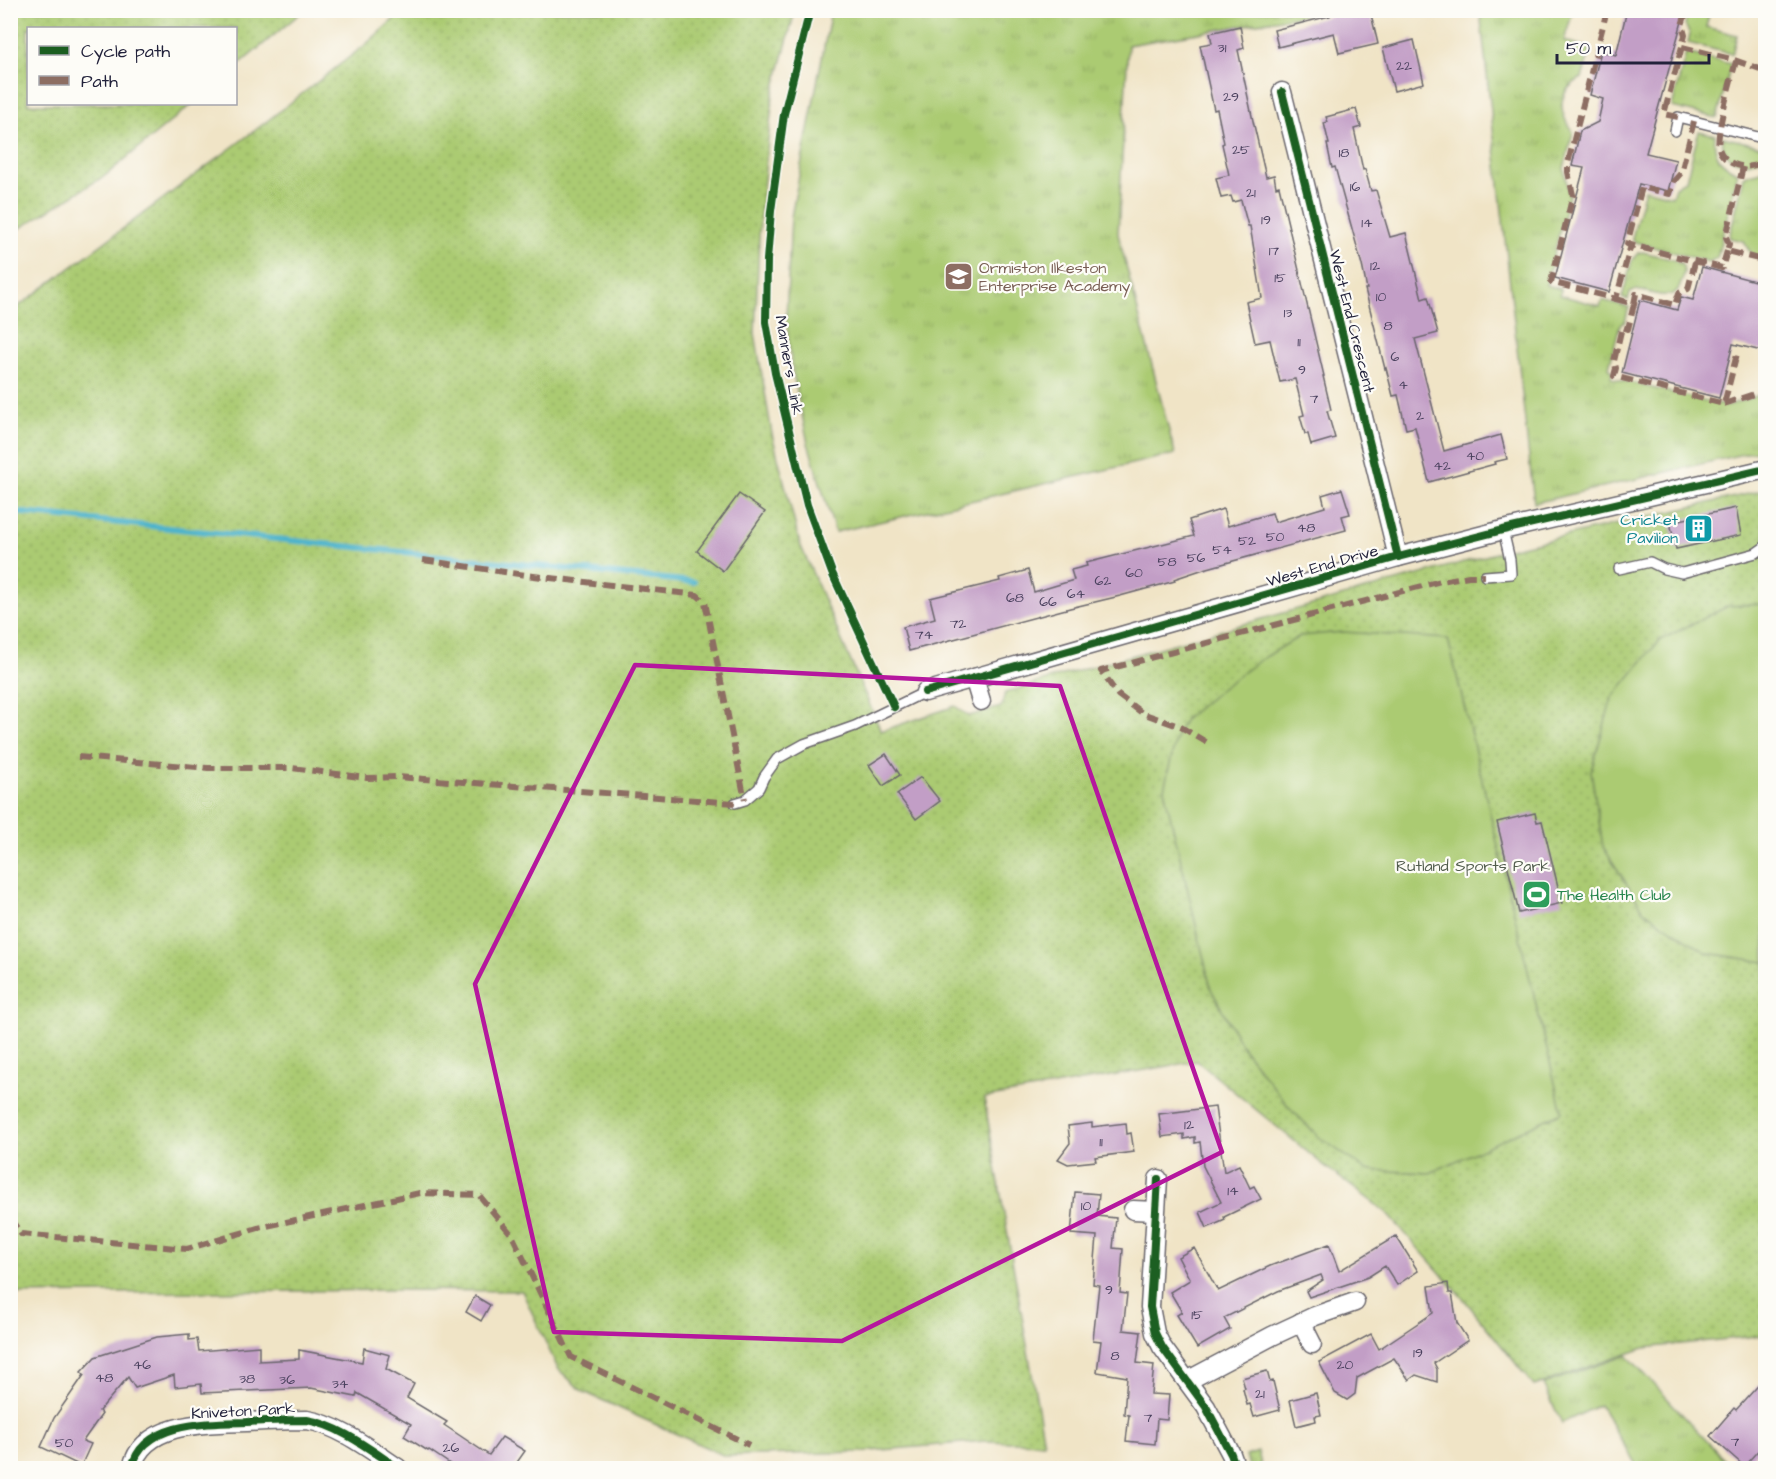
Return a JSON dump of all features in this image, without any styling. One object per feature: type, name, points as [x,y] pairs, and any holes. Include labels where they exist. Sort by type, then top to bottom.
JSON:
[{"type":"street","name":"West End Crescent","points":[[1282,92],[1398,557]]},
{"type":"street","name":"West End Drive","points":[[925,692],[1398,557],[1503,530],[1766,469]]},
{"type":"street","points":[[974,678],[981,701]]},
{"type":"street","points":[[1158,1179],[1150,1307],[1152,1322],[1162,1347],[1206,1407],[1236,1468]]},
{"type":"street","points":[[1133,1209],[1155,1211]]},
{"type":"street","points":[[1187,1381],[1301,1322],[1355,1302]]},
{"type":"street","points":[[1301,1322],[1312,1344]]},
{"type":"street","name":"Kniveton Park","points":[[132,1468],[140,1452],[150,1440],[174,1428],[212,1422],[308,1420],[334,1428],[398,1468]]},
{"type":"lane","points":[[1675,131],[1678,117],[1766,139]]},
{"type":"lane","points":[[1485,576],[1511,574],[1503,530]]},
{"type":"lane","points":[[1618,568],[1650,562],[1682,573],[1756,553],[1766,546]]},
{"type":"lane","points":[[735,803],[745,800],[759,788],[777,759],[804,744],[855,726],[925,692]]},
{"type":"highlighted area","points":[[635,665],[1060,686],[1222,1152],[842,1341],[554,1332],[475,984]]},
{"type":"green space","points":[[11,10],[303,10],[237,66],[237,27],[27,27],[27,105],[191,105],[106,175],[11,234]]},
{"type":"green space","name":"Rutland Sports Park","points":[[403,11],[795,11],[773,95],[760,217],[755,333],[772,434],[800,544],[881,731],[955,706],[969,716],[1001,707],[1005,693],[1056,677],[1517,547],[1765,490],[1765,1335],[1644,1348],[1534,1386],[1467,1303],[1387,1213],[1322,1164],[1197,1061],[984,1098],[1044,1443],[985,1441],[859,1452],[725,1456],[582,1391],[558,1369],[522,1291],[11,1294],[11,312],[258,128],[365,45]]},
{"type":"green space","name":"Ormiston Ilkeston Enterprise Academy","points":[[831,11],[1328,11],[1128,45],[1118,234],[1175,454],[835,532],[808,443],[792,369],[786,318],[791,217]]},
{"type":"green space","points":[[1480,11],[1573,11],[1564,41],[1591,48],[1582,78],[1568,89],[1562,102],[1564,117],[1573,132],[1564,168],[1569,195],[1546,285],[1561,289],[1560,295],[1600,306],[1602,300],[1629,307],[1625,322],[1620,324],[1609,367],[1612,371],[1611,378],[1726,406],[1765,393],[1765,449],[1534,503]]},
{"type":"green space","points":[[1689,11],[1710,11],[1706,27],[1737,35],[1732,54],[1688,43],[1690,34],[1685,25]]},
{"type":"green space","points":[[1686,53],[1731,64],[1717,118],[1672,107]]},
{"type":"green space","points":[[1699,131],[1715,135],[1715,148],[1719,158],[1726,166],[1738,172],[1717,258],[1709,262],[1635,242],[1632,238],[1645,189],[1672,196],[1675,187],[1686,180]]},
{"type":"green space","points":[[1723,137],[1765,147],[1765,155],[1751,162],[1736,161],[1726,153]]},
{"type":"green space","points":[[1766,170],[1765,259],[1752,255],[1743,241],[1729,238],[1744,177]]},
{"type":"green space","points":[[1643,252],[1682,264],[1683,278],[1678,290],[1673,294],[1661,295],[1634,290],[1630,292],[1628,300],[1622,298],[1632,260],[1638,253]]},
{"type":"green space","points":[[1766,604],[1765,962],[1707,953],[1644,911],[1603,847],[1591,771],[1612,698],[1660,640],[1728,606]]},
{"type":"green space","name":"Rutland Sports Park","points":[[1343,632],[1448,639],[1562,1112],[1430,1173],[1366,1170],[1319,1137],[1289,1107],[1243,1048],[1211,989],[1164,789],[1177,734],[1185,719],[1257,662],[1300,636]]},
{"type":"green space","points":[[1627,1355],[1732,1468],[1638,1468],[1600,1405],[1562,1423],[1543,1384]]},
{"type":"green space","points":[[1258,1452],[1262,1468],[1249,1468],[1246,1456]]},
{"type":"building","points":[[1346,10],[1370,10],[1378,44],[1339,53],[1334,33],[1278,47],[1274,30]]},
{"type":"building","points":[[1627,10],[1669,10],[1684,14],[1646,153],[1676,160],[1668,191],[1639,184],[1609,292],[1555,278],[1584,168],[1572,166],[1580,131],[1598,122],[1603,99],[1590,95],[1601,51],[1616,55]]},
{"type":"building","points":[[1240,26],[1244,48],[1238,50],[1266,177],[1274,175],[1276,187],[1279,186],[1331,410],[1327,411],[1335,438],[1311,445],[1300,416],[1304,415],[1295,379],[1280,382],[1270,340],[1255,343],[1246,302],[1262,298],[1250,226],[1248,226],[1241,200],[1233,202],[1231,196],[1221,198],[1216,178],[1229,175],[1217,109],[1214,110],[1200,45],[1212,43],[1210,33]]},
{"type":"building","points":[[1414,40],[1424,83],[1394,91],[1383,48]]},
{"type":"building","points":[[1356,109],[1361,127],[1354,129],[1363,170],[1365,169],[1371,191],[1376,190],[1390,237],[1406,233],[1422,299],[1428,297],[1438,333],[1415,339],[1444,451],[1501,435],[1507,459],[1494,462],[1495,464],[1429,482],[1415,427],[1406,429],[1398,395],[1393,396],[1365,289],[1367,289],[1362,265],[1335,167],[1332,168],[1324,123],[1328,122],[1326,117]]},
{"type":"building","points":[[1702,267],[1766,284],[1766,352],[1733,344],[1719,398],[1622,373],[1640,300],[1677,310],[1681,297],[1693,300]]},
{"type":"building","points":[[1342,489],[1350,514],[1342,516],[1346,530],[1204,569],[1174,579],[1175,581],[909,651],[903,627],[935,618],[930,598],[1000,581],[999,578],[1028,570],[1034,592],[1074,580],[1071,570],[1087,566],[1086,563],[1194,536],[1189,520],[1223,509],[1228,526],[1272,513],[1275,522],[1325,507],[1322,495]]},
{"type":"building","points":[[739,494],[765,512],[723,571],[697,551]]},
{"type":"building","name":"Cricket Pavilion","points":[[1736,508],[1741,535],[1676,549],[1670,522]]},
{"type":"building","points":[[886,754],[900,775],[883,786],[869,765]]},
{"type":"building","points":[[921,777],[940,801],[916,819],[897,794]]},
{"type":"building","points":[[1535,813],[1537,822],[1542,821],[1562,903],[1519,913],[1497,822]]},
{"type":"building","points":[[1215,1107],[1224,1172],[1239,1165],[1250,1188],[1254,1186],[1261,1199],[1207,1228],[1200,1212],[1221,1202],[1203,1166],[1200,1142],[1195,1143],[1195,1137],[1184,1139],[1184,1134],[1162,1137],[1159,1114]]},
{"type":"building","points":[[1092,1123],[1092,1127],[1126,1123],[1127,1134],[1131,1133],[1134,1152],[1095,1157],[1096,1161],[1068,1164],[1058,1159],[1070,1143],[1068,1126]]},
{"type":"building","points":[[1075,1192],[1099,1194],[1097,1216],[1116,1218],[1113,1248],[1123,1249],[1120,1293],[1127,1294],[1123,1330],[1141,1332],[1137,1363],[1154,1365],[1151,1394],[1169,1395],[1167,1420],[1157,1419],[1155,1444],[1126,1441],[1129,1415],[1124,1414],[1127,1377],[1097,1372],[1101,1341],[1093,1340],[1099,1285],[1093,1284],[1097,1236],[1071,1234]]},
{"type":"building","points":[[1396,1236],[1418,1271],[1397,1285],[1385,1266],[1368,1277],[1309,1297],[1306,1291],[1323,1280],[1321,1275],[1278,1291],[1224,1318],[1230,1329],[1197,1348],[1177,1315],[1182,1312],[1170,1292],[1190,1280],[1178,1257],[1194,1248],[1218,1291],[1270,1266],[1329,1244],[1339,1271]]},
{"type":"building","points":[[1448,1283],[1457,1323],[1468,1340],[1434,1363],[1437,1369],[1437,1382],[1416,1375],[1409,1380],[1394,1358],[1357,1378],[1355,1394],[1347,1400],[1335,1393],[1319,1362],[1371,1334],[1379,1349],[1433,1313],[1429,1286]]},
{"type":"building","points":[[475,1296],[490,1305],[481,1321],[466,1312]]},
{"type":"building","points":[[189,1334],[189,1340],[197,1339],[199,1351],[259,1346],[259,1361],[299,1359],[299,1350],[362,1362],[364,1348],[390,1355],[386,1369],[414,1384],[407,1398],[447,1422],[444,1425],[489,1455],[502,1437],[525,1451],[513,1468],[456,1468],[404,1436],[411,1424],[357,1393],[356,1397],[311,1388],[202,1393],[201,1384],[175,1387],[174,1375],[135,1388],[128,1377],[99,1411],[102,1414],[83,1441],[91,1444],[81,1466],[41,1447],[54,1418],[84,1375],[81,1372],[95,1357],[157,1337]]},
{"type":"building","points":[[1267,1371],[1270,1382],[1273,1381],[1280,1410],[1254,1417],[1250,1404],[1247,1405],[1242,1378]]},
{"type":"building","points":[[1766,1377],[1766,1442],[1744,1466],[1710,1436],[1734,1408],[1736,1410]]},
{"type":"building","points":[[1316,1393],[1321,1415],[1315,1416],[1316,1421],[1296,1426],[1290,1400]]},
{"type":"waterway","points":[[14,512],[694,582]]},
{"type":"marked path","points":[[1607,10],[1568,163],[1573,195],[1551,282],[1616,299],[1631,245]]},
{"type":"marked path","points":[[1678,117],[1664,114],[1685,35],[1682,25],[1687,10]]},
{"type":"marked path","points":[[1682,47],[1731,59],[1766,71]]},
{"type":"marked path","points":[[1736,61],[1718,141],[1720,151],[1727,160],[1738,166],[1750,166],[1766,160]]},
{"type":"marked path","points":[[1694,121],[1681,173],[1674,181],[1670,194],[1642,187],[1627,244],[1722,268],[1727,251]]},
{"type":"marked path","points":[[1743,167],[1726,237],[1729,244],[1727,251],[1766,261]]},
{"type":"marked path","points":[[1616,299],[1634,304],[1636,294],[1675,305],[1679,293],[1688,289],[1695,262]]},
{"type":"marked path","points":[[1634,304],[1628,329],[1622,327],[1614,361],[1616,368],[1614,376],[1724,404],[1738,350]]},
{"type":"marked path","points":[[1724,404],[1766,390]]},
{"type":"marked path","points":[[423,560],[525,575],[697,595],[705,602],[745,800]]},
{"type":"marked path","points":[[1206,742],[1181,727],[1142,713],[1118,695],[1101,671],[1441,581],[1469,576],[1485,576]]},
{"type":"marked path","points":[[78,757],[208,768],[292,768],[367,778],[398,777],[735,803]]},
{"type":"marked path","points":[[10,1218],[21,1234],[187,1249],[258,1228],[420,1193],[479,1195],[512,1235],[571,1357],[749,1445]]},
{"type":"cycle path","name":"Manners Link","points":[[810,10],[784,114],[771,211],[766,322],[775,373],[807,505],[832,573],[894,707]]},
{"type":"cycle path","points":[[1282,92],[1398,557]]},
{"type":"cycle path","points":[[925,692],[1398,557],[1503,530],[1766,469]]},
{"type":"cycle path","points":[[1158,1179],[1150,1307],[1155,1333],[1162,1347],[1206,1407],[1236,1468]]},
{"type":"cycle path","points":[[132,1468],[138,1453],[149,1441],[179,1428],[215,1423],[307,1420],[343,1433],[398,1468]]},
{"type":"place","name":"Ormiston Ilkeston Enterprise Academy","points":[[958,276]]},
{"type":"place","name":"Cricket Pavilion","points":[[1699,528]]},
{"type":"place","name":"The Health Club","points":[[1536,894]]}]
